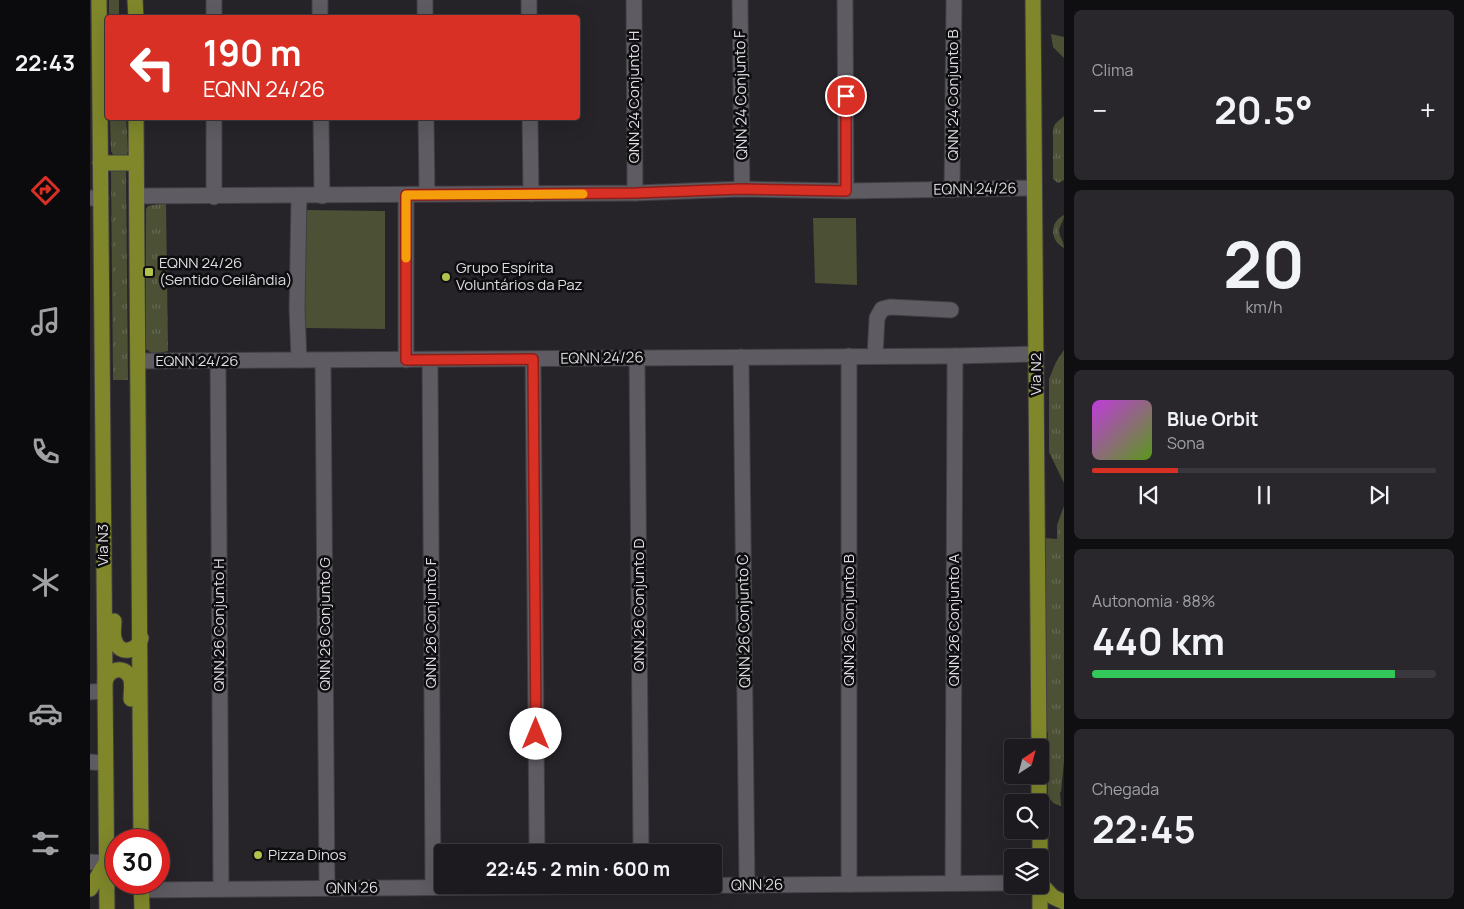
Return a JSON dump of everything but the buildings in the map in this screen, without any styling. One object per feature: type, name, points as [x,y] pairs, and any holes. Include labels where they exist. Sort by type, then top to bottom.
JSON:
[{"type":"main road","name":"Via N3","points":[[99,0],[100,163],[95,198],[96,364],[103,483],[97,762],[105,852]]},
{"type":"main road","points":[[125,0],[126,15]]},
{"type":"main road","points":[[135,0],[136,15]]},
{"type":"main road","name":"Via N2","points":[[1033,0],[1039,739]]},
{"type":"main road","points":[[136,120],[141,829]]},
{"type":"main road","points":[[100,163],[136,163]]},
{"type":"main road","points":[[103,483],[113,550],[115,642],[121,649],[130,650],[137,646],[140,638]]},
{"type":"main road","points":[[99,689],[108,674],[116,670],[125,672],[130,678],[131,762],[141,809]]},
{"type":"main road","points":[[90,889],[105,865]]},
{"type":"main road","points":[[1049,893],[1053,897],[1064,902]]},
{"type":"main road","name":"Via N3","points":[[107,894],[107,909]]},
{"type":"main road","points":[[141,894],[142,909]]},
{"type":"main road","points":[[1040,894],[1040,909]]},
{"type":"street","points":[[214,0],[214,15]]},
{"type":"street","points":[[320,0],[320,15]]},
{"type":"street","points":[[425,0],[425,15]]},
{"type":"street","points":[[529,0],[529,15]]},
{"type":"street","name":"QNN 24 Conjunto H","points":[[634,0],[635,193]]},
{"type":"street","name":"QNN 24 Conjunto F","points":[[740,0],[742,189]]},
{"type":"street","points":[[845,0],[846,191]]},
{"type":"street","name":"QNN 24 Conjunto B","points":[[952,190],[954,0]]},
{"type":"street","points":[[214,120],[214,197]]},
{"type":"street","points":[[321,120],[322,196]]},
{"type":"street","points":[[426,120],[427,194]]},
{"type":"street","points":[[530,120],[531,194]]},
{"type":"street","name":"EQNN 24/26","points":[[137,196],[214,197],[635,193],[742,189],[846,191],[1034,188]]},
{"type":"street","points":[[406,195],[406,360]]},
{"type":"street","points":[[299,196],[297,309],[299,360]]},
{"type":"street","points":[[875,356],[877,318],[882,309],[890,307],[951,310]]},
{"type":"street","name":"EQNN 24/26","points":[[138,361],[1036,354]]},
{"type":"street","name":"QNN 26 Conjunto B","points":[[849,356],[849,884]]},
{"type":"street","name":"QNN 26 Conjunto A","points":[[953,883],[955,356]]},
{"type":"street","name":"QNN 26 Conjunto C","points":[[741,357],[747,885]]},
{"type":"street","name":"QNN 26 Conjunto D","points":[[637,358],[641,844]]},
{"type":"street","points":[[533,359],[537,844]]},
{"type":"street","name":"QNN 26 Conjunto H","points":[[218,360],[221,889]]},
{"type":"street","name":"QNN 26 Conjunto G","points":[[323,360],[327,888]]},
{"type":"street","name":"QNN 26 Conjunto F","points":[[430,360],[433,886]]},
{"type":"street","points":[[90,862],[105,863]]},
{"type":"street","name":"QNN 26","points":[[722,885],[1004,883]]},
{"type":"street","name":"QNN 26","points":[[170,887],[221,889],[433,886]]},
{"type":"green space","points":[[109,0],[119,0],[119,15],[109,15]]},
{"type":"green space","points":[[1051,34],[1064,37],[1064,58],[1053,47]]},
{"type":"green space","points":[[1064,116],[1064,180],[1058,183],[1053,179],[1053,129],[1055,124]]},
{"type":"green space","points":[[110,120],[126,120],[128,151],[126,157],[115,158],[111,151]]},
{"type":"green space","points":[[111,171],[126,171],[128,380],[113,380]]},
{"type":"green space","points":[[166,203],[168,351],[153,354],[146,349],[146,209],[148,206]]},
{"type":"green space","points":[[305,210],[385,211],[385,329],[305,328]]},
{"type":"green space","points":[[1064,215],[1059,232],[1064,248],[1056,241],[1053,232],[1056,222]]},
{"type":"green space","points":[[813,218],[856,218],[857,285],[815,283]]},
{"type":"green space","points":[[1064,350],[1064,483],[1049,452],[1049,379],[1056,362]]},
{"type":"green space","points":[[1064,506],[1064,761],[1060,792],[1061,806],[1053,803],[1048,794],[1049,739],[1048,732],[1046,731],[1045,538],[1057,539],[1057,525]]},
{"type":"slow traffic","points":[[406,258],[406,195],[583,194]]},
{"type":"place","name":"EQNN 24/26 (Sentido Ceilândia)","points":[[149,272]]},
{"type":"place","name":"Grupo Espírita Voluntários da Paz","points":[[446,277]]},
{"type":"place","name":"Pizza Dinos","points":[[258,855]]},
{"type":"route","points":[[536,734],[533,359],[406,360],[406,195],[635,193],[742,189],[846,191],[846,96]]}]
